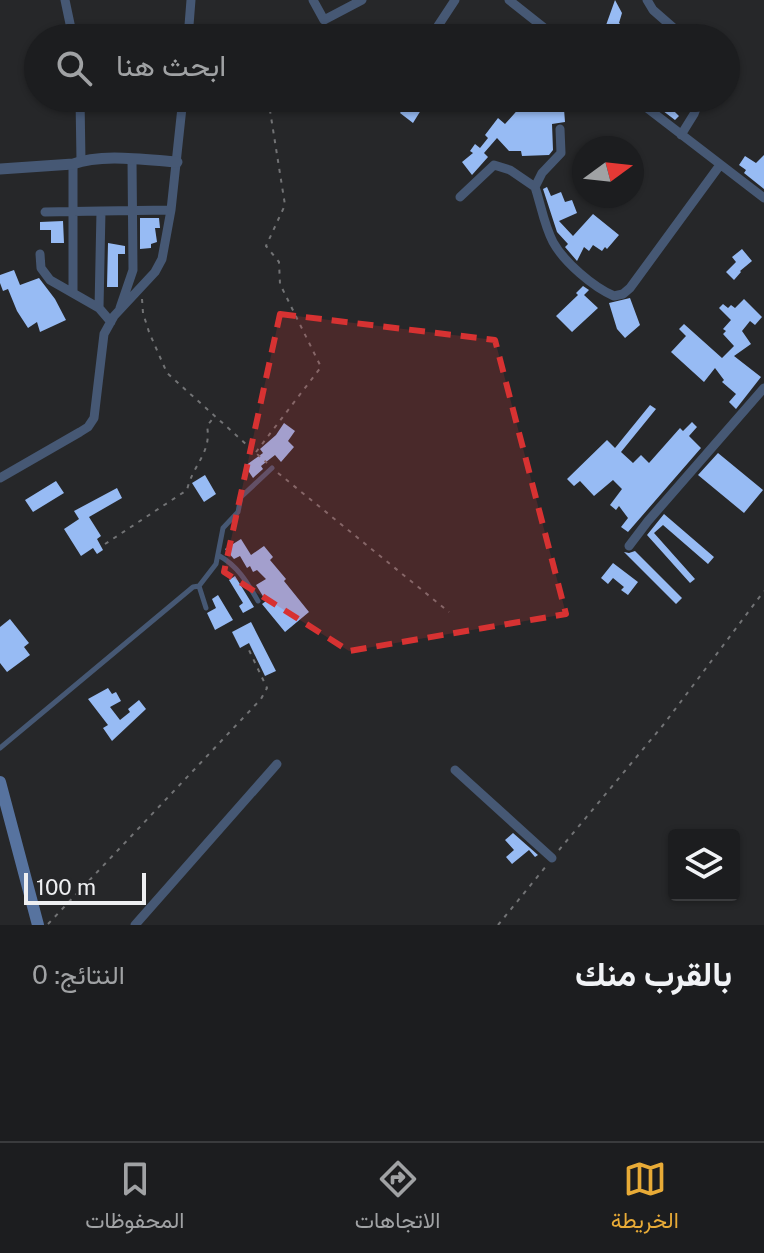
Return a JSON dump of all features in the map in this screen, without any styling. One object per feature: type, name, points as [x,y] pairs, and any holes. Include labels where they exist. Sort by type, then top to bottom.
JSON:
[{"type":"main road","points":[[0,782],[38,925]]},
{"type":"street","points":[[65,0],[70,24]]},
{"type":"street","points":[[189,24],[191,0]]},
{"type":"street","points":[[313,0],[324,20],[362,0]]},
{"type":"street","points":[[439,24],[455,0]]},
{"type":"street","points":[[509,0],[539,24]]},
{"type":"street","points":[[647,0],[669,24]]},
{"type":"street","points":[[73,293],[73,211],[79,112]]},
{"type":"street","points":[[0,478],[88,427],[97,407],[102,343],[111,322],[155,272],[162,259],[171,210],[182,112]]},
{"type":"street","points":[[652,112],[764,198]]},
{"type":"street","points":[[681,135],[695,112]]},
{"type":"street","points":[[535,187],[542,173],[561,153],[560,129]]},
{"type":"street","points":[[118,311],[133,270],[132,159]]},
{"type":"street","points":[[0,169],[132,159],[177,162]]},
{"type":"street","points":[[460,197],[494,165],[510,170],[535,187],[554,245],[580,272],[610,295],[619,295],[630,288],[720,165]]},
{"type":"street","points":[[45,212],[171,210]]},
{"type":"street","points":[[99,308],[101,211]]},
{"type":"street","points":[[40,254],[41,268],[50,280],[99,308],[111,322]]},
{"type":"street","points":[[629,546],[764,388]]},
{"type":"street","points":[[135,925],[277,764]]},
{"type":"street","points":[[455,770],[552,858]]},
{"type":"lane","points":[[0,748],[193,587],[199,586],[216,564],[223,528],[238,512],[241,497],[272,468]]},
{"type":"lane","points":[[218,555],[244,576],[258,601]]},
{"type":"lane","points":[[199,586],[206,608]]},
{"type":"path","points":[[256,453],[321,367],[280,284],[279,262],[266,246],[285,205],[270,112]]},
{"type":"path","points":[[105,544],[187,490],[191,475],[210,440],[207,426],[216,415]]},
{"type":"path","points":[[498,925],[664,724],[764,591]]},
{"type":"path","points":[[47,925],[261,699],[267,688],[248,648]]},
{"type":"highlighted area","points":[[280,314],[495,340],[566,614],[349,651],[224,572]]},
{"type":"building","points":[[615,0],[622,13],[620,24],[606,24]]},
{"type":"building","points":[[401,112],[420,112],[413,123]]},
{"type":"building","points":[[516,112],[564,112],[565,122],[552,124],[553,150],[549,155],[522,156],[521,151],[509,151],[497,138],[484,153],[488,157],[472,175],[462,162],[473,153],[470,151],[475,144],[480,148],[488,138],[485,135],[498,118],[505,124]]},
{"type":"building","points":[[664,112],[675,112],[679,116],[675,120]]},
{"type":"building","points":[[764,155],[764,189],[739,165],[745,156],[756,163]]},
{"type":"building","points":[[547,187],[551,196],[561,192],[565,202],[572,200],[572,208],[577,213],[559,221],[573,236],[593,214],[619,235],[602,251],[593,245],[589,251],[584,247],[577,261],[557,232],[543,189]]},
{"type":"building","points":[[140,218],[159,218],[160,228],[155,228],[157,242],[151,244],[151,248],[140,249]]},
{"type":"building","points":[[63,221],[64,243],[51,243],[51,230],[40,230],[40,222]]},
{"type":"building","points":[[108,243],[125,246],[125,254],[118,254],[118,287],[107,287]]},
{"type":"building","points":[[742,249],[752,261],[734,280],[726,272],[736,262],[732,257]]},
{"type":"building","points":[[14,270],[20,285],[39,278],[66,320],[40,332],[37,322],[28,328],[8,289],[3,291],[0,283],[0,275]]},
{"type":"building","points":[[583,286],[589,290],[584,295],[598,308],[572,332],[556,316]]},
{"type":"building","points":[[630,298],[640,325],[625,338],[617,329],[609,303]]},
{"type":"building","points":[[744,299],[762,317],[755,325],[750,321],[742,331],[751,344],[734,356],[761,377],[736,409],[729,402],[736,394],[722,382],[724,380],[715,368],[704,382],[671,352],[686,336],[679,329],[684,324],[722,358],[734,346],[723,334],[726,331],[723,329],[731,320],[719,308],[723,304],[735,308]]},
{"type":"building","points":[[650,405],[656,409],[621,452],[633,463],[641,455],[649,463],[680,428],[683,431],[692,422],[697,427],[689,436],[701,448],[628,532],[621,527],[628,518],[619,506],[616,510],[610,505],[622,489],[613,480],[594,496],[580,481],[574,486],[567,479],[607,440],[615,448]]},
{"type":"building","points":[[284,423],[295,431],[288,441],[294,447],[281,462],[275,455],[261,466],[263,469],[253,478],[245,466],[263,453],[260,449]]},
{"type":"building","points":[[718,453],[763,490],[744,513],[698,475]]},
{"type":"building","points":[[205,475],[216,494],[204,502],[192,483]]},
{"type":"building","points":[[56,481],[64,493],[33,512],[25,500]]},
{"type":"building","points":[[117,488],[122,498],[89,517],[101,536],[97,539],[103,550],[97,554],[93,548],[81,556],[64,529],[79,519],[74,511]]},
{"type":"building","points":[[664,514],[714,557],[708,564],[663,525],[654,533],[695,579],[690,583],[647,535]]},
{"type":"building","points":[[241,539],[251,555],[264,546],[273,557],[270,560],[286,579],[284,581],[309,612],[285,632],[262,604],[266,601],[256,585],[266,579],[257,570],[253,572],[250,566],[247,568],[240,556],[234,559],[225,549]]},
{"type":"building","points":[[635,551],[682,598],[676,604],[624,552]]},
{"type":"building","points":[[613,563],[638,582],[628,595],[613,578],[608,584],[601,578]]},
{"type":"building","points":[[235,576],[254,607],[243,613],[239,606],[243,603],[229,580]]},
{"type":"building","points":[[218,595],[233,620],[215,630],[207,613],[216,608],[212,599]]},
{"type":"building","points":[[10,619],[29,643],[24,647],[30,655],[7,672],[0,663],[0,627]]},
{"type":"building","points":[[251,622],[276,671],[265,676],[249,643],[240,648],[232,632]]},
{"type":"building","points":[[108,688],[112,694],[116,692],[121,701],[110,707],[120,720],[139,700],[146,709],[112,741],[103,728],[108,725],[88,699]]},
{"type":"building","points":[[513,833],[538,855],[535,857],[529,850],[512,864],[506,857],[514,850],[505,840]]}]
